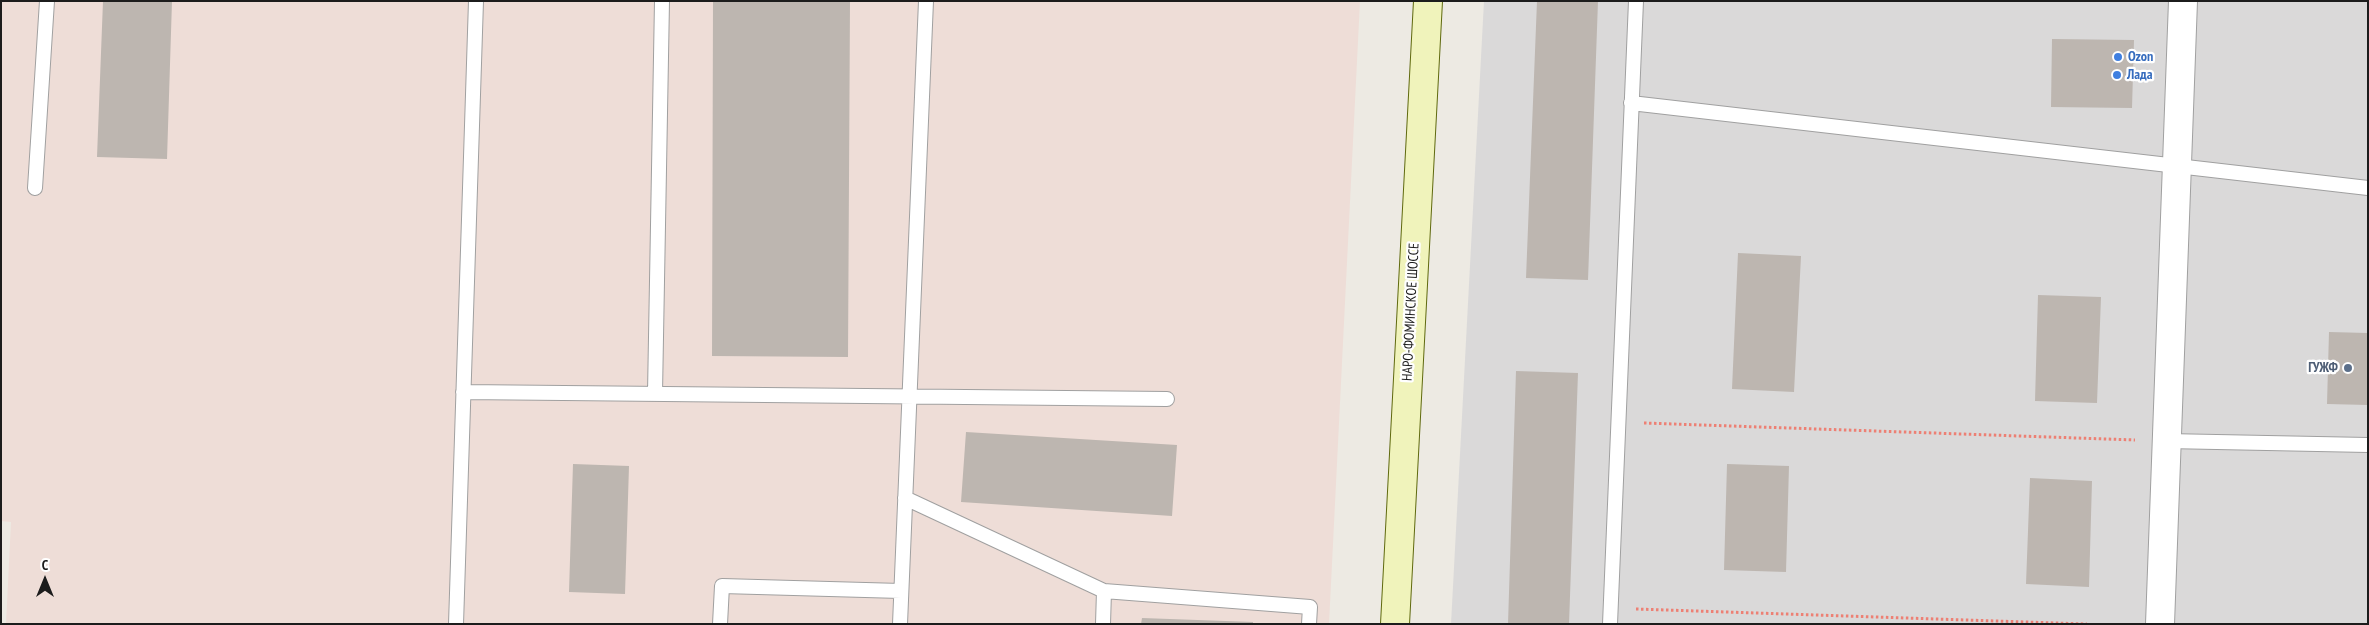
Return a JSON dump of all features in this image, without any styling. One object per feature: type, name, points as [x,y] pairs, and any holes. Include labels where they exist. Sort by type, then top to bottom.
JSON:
[{"type":"main road","name":"НАРО-ФОМИНСКОЕ ШОССЕ","points":[[1395,624],[1428,1]]},
{"type":"street","points":[[2160,624],[2183,1]]},
{"type":"lane","points":[[35,188],[47,1]]},
{"type":"lane","points":[[456,624],[476,1]]},
{"type":"lane","points":[[655,393],[662,1]]},
{"type":"lane","points":[[900,624],[926,1]]},
{"type":"lane","points":[[1610,624],[1636,1]]},
{"type":"lane","points":[[1632,104],[2368,188]]},
{"type":"lane","points":[[464,392],[1167,399]]},
{"type":"lane","points":[[2166,441],[2368,445]]},
{"type":"lane","points":[[905,498],[1104,592],[1310,607],[1309,624]]},
{"type":"lane","points":[[720,624],[722,586],[901,591]]},
{"type":"lane","points":[[1103,624],[1104,592]]},
{"type":"path","points":[[1618,422],[2166,441]]},
{"type":"path","points":[[1610,608],[2086,624]]},
{"type":"shaded area","points":[[1,1],[1360,1],[1329,624],[6,624],[11,522],[1,521]]},
{"type":"shaded area","points":[[1484,1],[2368,1],[2368,624],[1451,624]]},
{"type":"building","points":[[103,1],[172,1],[167,159],[97,157]]},
{"type":"building","points":[[713,1],[850,1],[848,357],[712,356]]},
{"type":"building","points":[[1537,1],[1598,1],[1588,280],[1526,278]]},
{"type":"building","points":[[2052,39],[2134,40],[2132,108],[2051,107]]},
{"type":"building","points":[[1738,253],[1801,256],[1794,392],[1732,389]]},
{"type":"building","points":[[2038,295],[2101,297],[2097,403],[2035,401]]},
{"type":"building","name":"ГУЖФ","points":[[2329,332],[2368,333],[2368,405],[2327,404]]},
{"type":"building","points":[[1516,371],[1578,373],[1569,624],[1508,624]]},
{"type":"building","points":[[966,432],[1177,445],[1172,516],[961,502]]},
{"type":"building","points":[[573,464],[629,466],[625,594],[569,592]]},
{"type":"building","points":[[1727,464],[1789,466],[1786,572],[1724,570]]},
{"type":"building","points":[[2030,478],[2092,481],[2089,587],[2026,584]]},
{"type":"building","points":[[1142,618],[1253,622],[1253,624],[1141,624]]},
{"type":"place","name":"Ozon","points":[[2118,57]]},
{"type":"place","name":"Лада","points":[[2117,75]]},
{"type":"place","name":"ГУЖФ","points":[[2348,368]]}]
